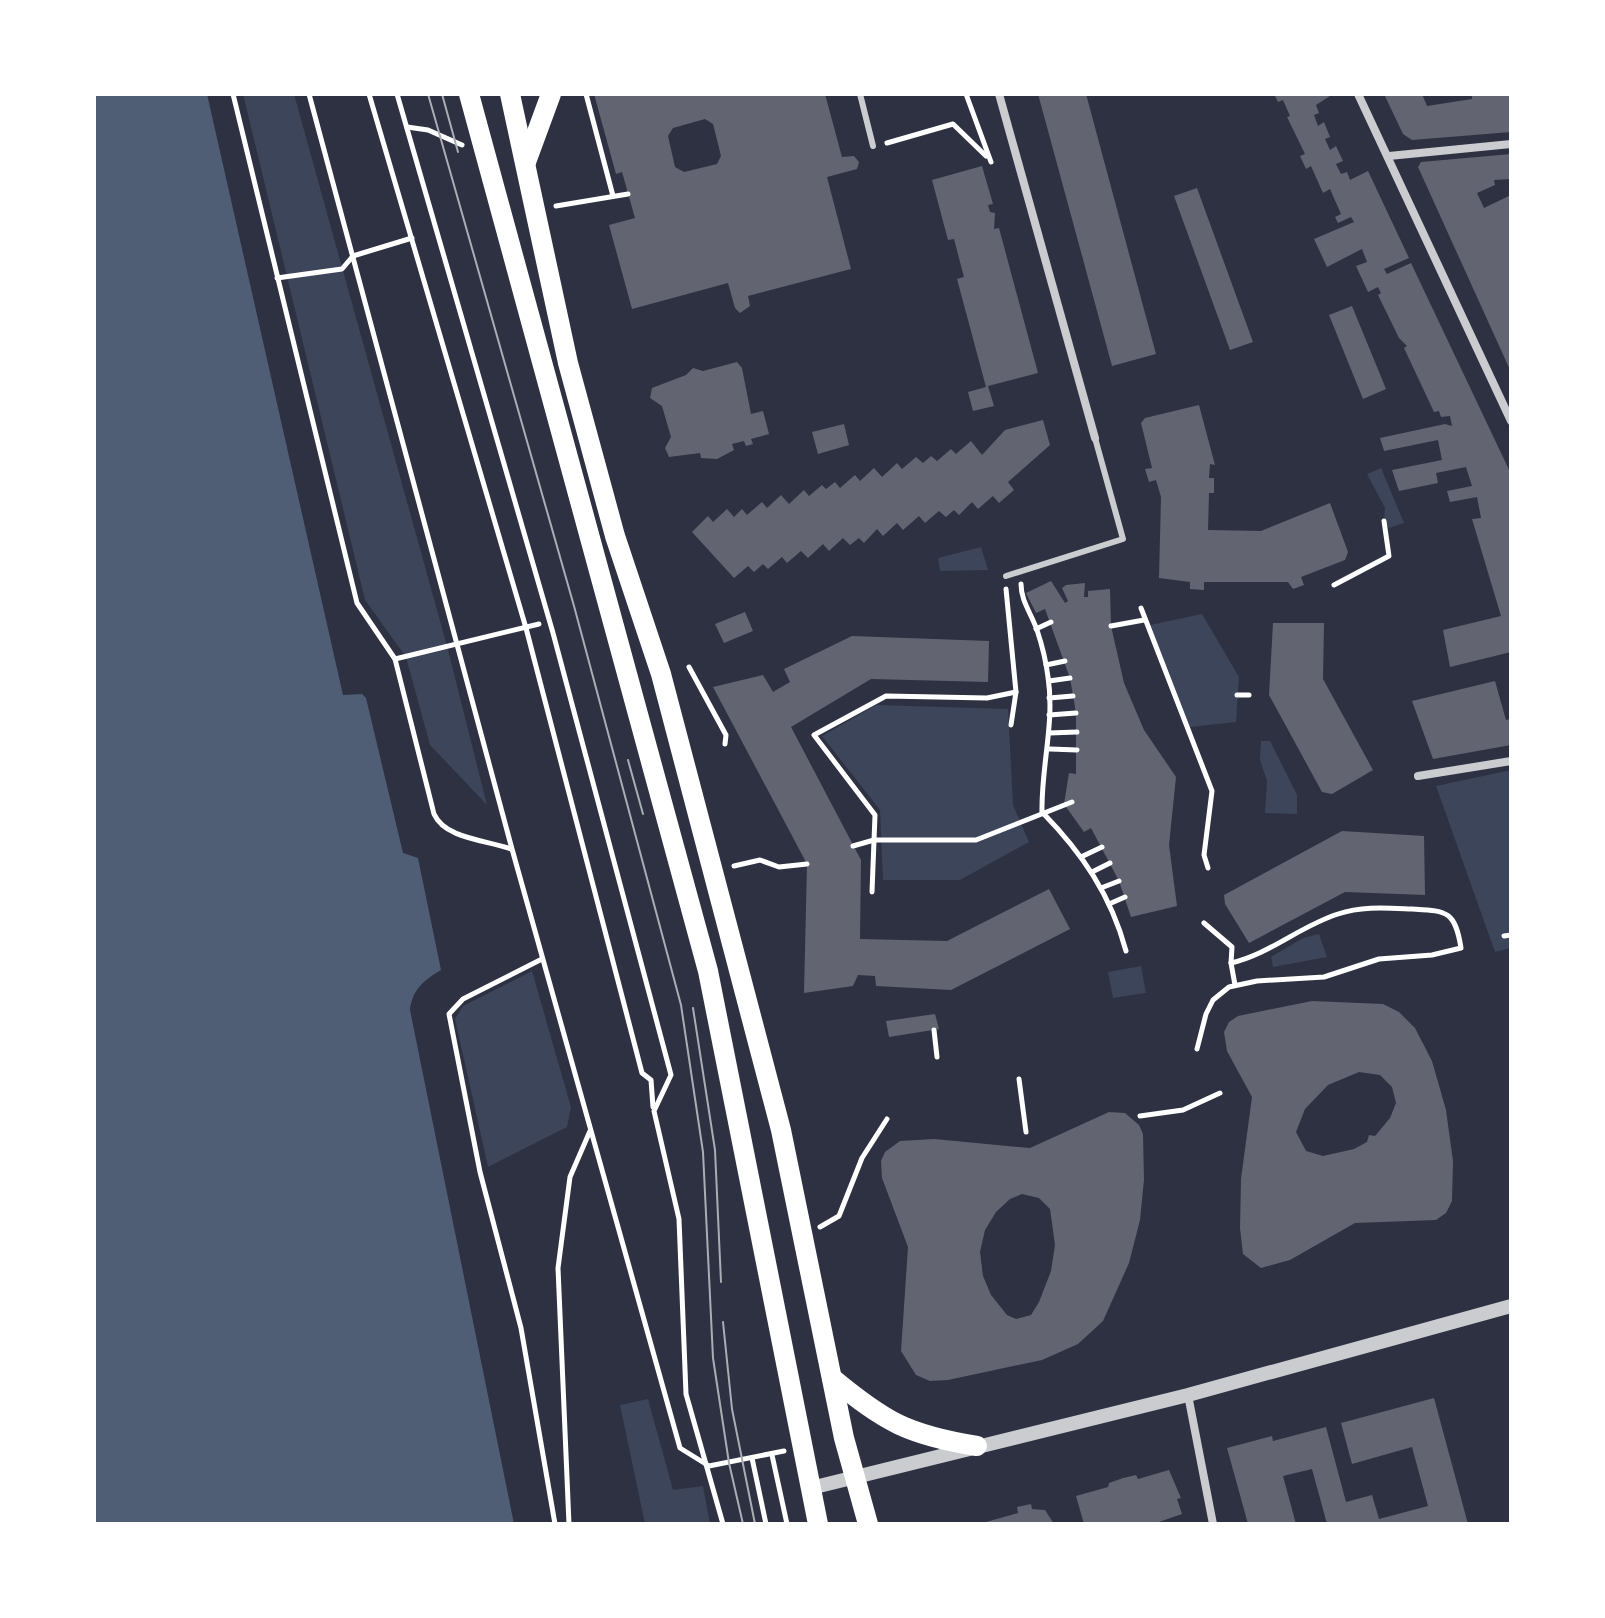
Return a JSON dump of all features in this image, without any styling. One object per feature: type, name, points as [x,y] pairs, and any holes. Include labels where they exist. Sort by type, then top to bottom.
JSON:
[{"type":"main road","points":[[469,94],[708,971],[818,1524]]},
{"type":"main road","points":[[510,94],[568,363],[615,536],[661,674],[767,1072],[844,1438],[857,1475],[868,1524]]},
{"type":"main road","points":[[526,162],[551,94]]},
{"type":"main road","points":[[832,1378],[879,1417],[933,1439],[977,1446]]},
{"type":"street","points":[[999,94],[1095,438]]},
{"type":"street","points":[[1358,94],[1511,421]]},
{"type":"street","points":[[1389,156],[1511,144]]},
{"type":"street","points":[[1418,776],[1511,761]]},
{"type":"street","points":[[811,1488],[1188,1395],[1511,1306]]},
{"type":"street","points":[[1188,1395],[1213,1524]]},
{"type":"lane","points":[[860,94],[873,146]]},
{"type":"lane","points":[[1006,576],[1123,539],[1095,438]]},
{"type":"path","points":[[233,94],[357,603],[395,659],[439,825],[449,831],[512,849]]},
{"type":"path","points":[[309,94],[542,959],[680,1448],[709,1466],[772,1454],[787,1524]]},
{"type":"path","points":[[369,94],[526,628],[642,1073],[651,1080],[654,1111],[679,1219],[686,1394],[709,1466],[723,1524]]},
{"type":"path","points":[[397,94],[553,633],[671,1075],[654,1111]]},
{"type":"path","points":[[586,94],[613,196]]},
{"type":"path","points":[[966,94],[986,156]]},
{"type":"path","points":[[873,146],[953,124],[991,162]]},
{"type":"path","points":[[536,209],[628,194]]},
{"type":"path","points":[[277,278],[342,269],[353,256],[412,238]]},
{"type":"path","points":[[1334,585],[1389,556],[1384,521]]},
{"type":"path","points":[[1006,576],[1016,692],[1011,725]]},
{"type":"path","points":[[1021,595],[1036,629],[1049,681],[1050,749],[1041,787],[1042,812],[1083,856],[1118,920],[1126,951]]},
{"type":"path","points":[[1141,608],[1212,791],[1204,855],[1208,868]]},
{"type":"path","points":[[1111,626],[1144,620]]},
{"type":"path","points":[[1036,629],[1051,622]]},
{"type":"path","points":[[395,659],[539,624]]},
{"type":"path","points":[[1046,665],[1065,661]]},
{"type":"path","points":[[689,667],[726,735],[725,744]]},
{"type":"path","points":[[1049,681],[1070,678]]},
{"type":"path","points":[[872,892],[875,815],[814,735],[886,696],[987,698],[1016,692]]},
{"type":"path","points":[[1237,695],[1249,695]]},
{"type":"path","points":[[1049,698],[1073,696]]},
{"type":"path","points":[[1049,715],[1076,713]]},
{"type":"path","points":[[1049,733],[1077,732]]},
{"type":"path","points":[[1050,749],[1077,750]]},
{"type":"path","points":[[853,846],[874,840],[976,840],[1072,802]]},
{"type":"path","points":[[1083,856],[1102,847]]},
{"type":"path","points":[[741,863],[760,860],[779,867],[807,864]]},
{"type":"path","points":[[1092,872],[1110,863]]},
{"type":"path","points":[[1101,888],[1119,881]]},
{"type":"path","points":[[1109,904],[1125,897]]},
{"type":"path","points":[[1197,1049],[1213,1000],[1235,985],[1324,977],[1394,956],[1432,955],[1461,948],[1455,920],[1438,910],[1357,909],[1334,915],[1255,958],[1231,963]]},
{"type":"path","points":[[1204,923],[1232,947],[1235,985]]},
{"type":"path","points":[[542,959],[463,999],[449,1014],[480,1172],[521,1328],[555,1524]]},
{"type":"path","points":[[934,1030],[937,1057]]},
{"type":"path","points":[[1019,1079],[1026,1132]]},
{"type":"path","points":[[1140,1116],[1183,1110],[1220,1093]]},
{"type":"path","points":[[803,1236],[839,1216],[862,1158],[887,1119]]},
{"type":"path","points":[[569,1524],[558,1268],[570,1177],[590,1131]]},
{"type":"path","points":[[752,1458],[766,1524]]},
{"type":"shaded area","points":[[94,94],[207,94],[343,695],[362,694],[366,698],[403,853],[418,858],[441,970],[420,986],[410,1010],[514,1524],[94,1524]]},
{"type":"shaded area","points":[[243,94],[294,94],[447,646],[487,805],[430,745],[406,657],[365,600]]},
{"type":"shaded area","points":[[1381,468],[1404,523],[1389,528],[1384,521],[1385,508],[1367,474]]},
{"type":"shaded area","points":[[981,547],[988,570],[940,571],[938,558]]},
{"type":"shaded area","points":[[1202,614],[1239,677],[1236,722],[1190,727],[1150,625]]},
{"type":"shaded area","points":[[876,705],[1008,709],[1013,805],[1029,842],[960,880],[883,880],[880,810],[822,736]]},
{"type":"shaded area","points":[[1261,741],[1270,741],[1297,795],[1297,814],[1265,813],[1267,781],[1260,760]]},
{"type":"shaded area","points":[[1511,770],[1511,948],[1495,952],[1436,786]]},
{"type":"shaded area","points":[[1319,934],[1327,957],[1273,967],[1271,957],[1303,938]]},
{"type":"shaded area","points":[[1141,966],[1146,993],[1113,998],[1108,972]]},
{"type":"shaded area","points":[[532,971],[571,1107],[567,1127],[488,1167],[455,1019],[463,1006]]},
{"type":"shaded area","points":[[648,1399],[673,1490],[703,1486],[710,1524],[645,1524],[620,1405]]},
{"type":"building","points":[[594,94],[825,94],[842,157],[854,156],[859,162],[857,169],[827,177],[851,269],[748,296],[750,306],[740,313],[735,308],[728,283],[632,309],[609,225],[635,218],[622,172],[616,174]],"holes":[[[705,119],[713,124],[721,156],[717,164],[684,172],[675,167],[668,136],[673,128]]]},
{"type":"building","points":[[1038,94],[1086,94],[1156,354],[1112,366]]},
{"type":"building","points":[[1274,94],[1333,94],[1316,105],[1319,113],[1314,115],[1318,126],[1324,122],[1330,137],[1325,139],[1330,150],[1336,146],[1343,161],[1336,164],[1341,174],[1347,172],[1350,180],[1368,171],[1409,258],[1384,269],[1387,274],[1411,263],[1511,474],[1511,652],[1450,667],[1443,630],[1501,616],[1472,519],[1481,518],[1477,497],[1450,502],[1447,491],[1472,486],[1466,467],[1436,473],[1438,483],[1399,491],[1392,470],[1442,460],[1438,440],[1384,451],[1380,438],[1445,424],[1452,426],[1450,416],[1441,417],[1439,411],[1434,412],[1404,348],[1407,346],[1399,338],[1378,295],[1381,293],[1378,287],[1368,292],[1356,266],[1367,262],[1362,249],[1327,267],[1314,239],[1354,222],[1351,217],[1338,223],[1335,217],[1341,214],[1330,189],[1323,193],[1311,166],[1306,169],[1300,156],[1305,154],[1287,117],[1290,116],[1283,100],[1278,102]]},
{"type":"building","points":[[1384,94],[1422,94],[1427,106],[1472,99],[1472,94],[1511,96],[1511,132],[1412,140],[1403,134]]},
{"type":"building","points":[[1511,154],[1511,179],[1494,180],[1495,185],[1477,193],[1484,208],[1511,195],[1511,372],[1418,167],[1421,162]]},
{"type":"building","points":[[982,166],[993,204],[988,205],[990,212],[995,213],[994,229],[999,228],[1038,373],[988,386],[994,406],[973,411],[968,392],[986,387],[957,279],[964,277],[954,239],[948,240],[932,180]]},
{"type":"building","points":[[1197,188],[1253,342],[1230,350],[1174,196]]},
{"type":"building","points":[[1352,306],[1386,389],[1363,399],[1329,315]]},
{"type":"building","points":[[737,362],[742,368],[751,414],[763,411],[769,434],[751,439],[753,444],[746,446],[744,441],[732,444],[734,450],[717,459],[701,458],[700,453],[669,457],[665,448],[671,437],[662,406],[650,398],[652,388],[686,375],[693,368],[703,371]]},
{"type":"building","points":[[1199,405],[1215,465],[1210,464],[1209,478],[1214,478],[1214,493],[1209,493],[1208,530],[1261,531],[1330,503],[1348,552],[1345,560],[1301,577],[1304,585],[1293,589],[1288,582],[1204,582],[1204,590],[1190,589],[1190,582],[1159,578],[1161,497],[1156,480],[1149,482],[1145,469],[1152,468],[1141,423],[1145,418]]},
{"type":"building","points":[[1043,420],[1050,445],[1008,482],[1014,490],[999,503],[993,496],[978,509],[972,502],[959,515],[954,510],[946,517],[939,511],[925,523],[919,516],[903,530],[897,523],[883,536],[877,529],[864,543],[859,538],[850,545],[843,538],[829,551],[823,544],[808,558],[801,551],[787,563],[782,557],[768,569],[763,564],[754,572],[748,566],[734,578],[692,532],[708,516],[713,522],[727,509],[734,517],[742,509],[747,515],[762,502],[767,508],[781,495],[789,504],[804,490],[809,496],[822,485],[826,489],[835,482],[840,488],[855,475],[860,481],[874,468],[882,477],[897,463],[902,469],[916,457],[923,463],[931,456],[937,461],[951,449],[956,454],[971,441],[982,455],[1005,430]]},
{"type":"building","points":[[844,424],[849,445],[818,454],[812,432]]},
{"type":"building","points":[[1051,581],[1065,603],[1068,601],[1062,588],[1066,585],[1085,583],[1084,597],[1088,597],[1088,591],[1110,589],[1111,626],[1124,683],[1144,730],[1176,777],[1169,845],[1177,906],[1131,917],[1119,881],[1091,828],[1084,832],[1064,804],[1069,773],[1076,774],[1076,713],[1070,678],[1045,609],[1036,613],[1026,593]]},
{"type":"building","points":[[745,612],[753,631],[724,643],[715,624]]},
{"type":"building","points":[[1273,623],[1324,623],[1323,679],[1373,770],[1332,794],[1322,792],[1269,695]]},
{"type":"building","points":[[852,636],[989,641],[988,682],[871,679],[791,727],[861,860],[860,939],[947,941],[1049,889],[1070,929],[951,990],[876,986],[875,976],[858,975],[853,986],[804,993],[807,864],[713,687],[763,675],[773,692],[790,682],[784,669]]},
{"type":"building","points":[[1495,681],[1506,720],[1511,719],[1511,745],[1433,759],[1412,701]]},
{"type":"building","points":[[1342,831],[1424,836],[1425,895],[1345,892],[1249,943],[1225,904],[1224,895]]},
{"type":"building","points":[[1312,1001],[1383,1004],[1399,1012],[1415,1028],[1432,1061],[1446,1110],[1453,1161],[1452,1201],[1446,1213],[1436,1220],[1355,1223],[1290,1260],[1261,1268],[1243,1254],[1241,1179],[1252,1097],[1227,1051],[1224,1032],[1229,1022],[1238,1016]],"holes":[[[1359,1072],[1380,1075],[1392,1087],[1396,1103],[1390,1118],[1375,1136],[1369,1135],[1367,1142],[1354,1149],[1323,1156],[1306,1151],[1296,1132],[1305,1109],[1328,1085]]]},
{"type":"building","points":[[935,1014],[939,1029],[889,1037],[886,1021]]},
{"type":"building","points":[[1109,1112],[1125,1113],[1139,1125],[1143,1134],[1144,1180],[1140,1220],[1129,1263],[1103,1321],[1078,1344],[1042,1360],[948,1380],[930,1381],[916,1375],[901,1351],[908,1247],[882,1178],[881,1161],[885,1152],[900,1141],[934,1139],[1030,1148]],"holes":[[[1022,1194],[1039,1198],[1050,1209],[1055,1245],[1051,1271],[1031,1315],[1016,1319],[1007,1315],[991,1295],[983,1276],[980,1252],[985,1230],[996,1212],[1010,1199]]]},
{"type":"building","points":[[1434,1398],[1468,1524],[1327,1524],[1312,1469],[1283,1476],[1296,1524],[1248,1524],[1227,1448],[1272,1436],[1273,1441],[1326,1427],[1346,1502],[1372,1495],[1379,1519],[1428,1506],[1412,1447],[1352,1464],[1341,1423]]},
{"type":"building","points":[[1169,1470],[1181,1498],[1177,1499],[1182,1514],[1153,1524],[1084,1524],[1076,1496],[1108,1487],[1109,1483],[1123,1478],[1136,1475],[1138,1479]]},
{"type":"building","points":[[1031,1504],[1032,1509],[1045,1510],[1054,1524],[979,1524],[1018,1513],[1017,1507]]},
{"type":"tram line","points":[[428,94],[574,606],[681,1005],[703,1152],[713,1358],[729,1463],[743,1524]]},
{"type":"tram line","points":[[442,94],[458,152]]},
{"type":"tram line","points":[[628,760],[643,814]]},
{"type":"tram line","points":[[693,1008],[715,1150],[721,1282]]},
{"type":"tram line","points":[[723,1322],[732,1409],[755,1524]]}]
